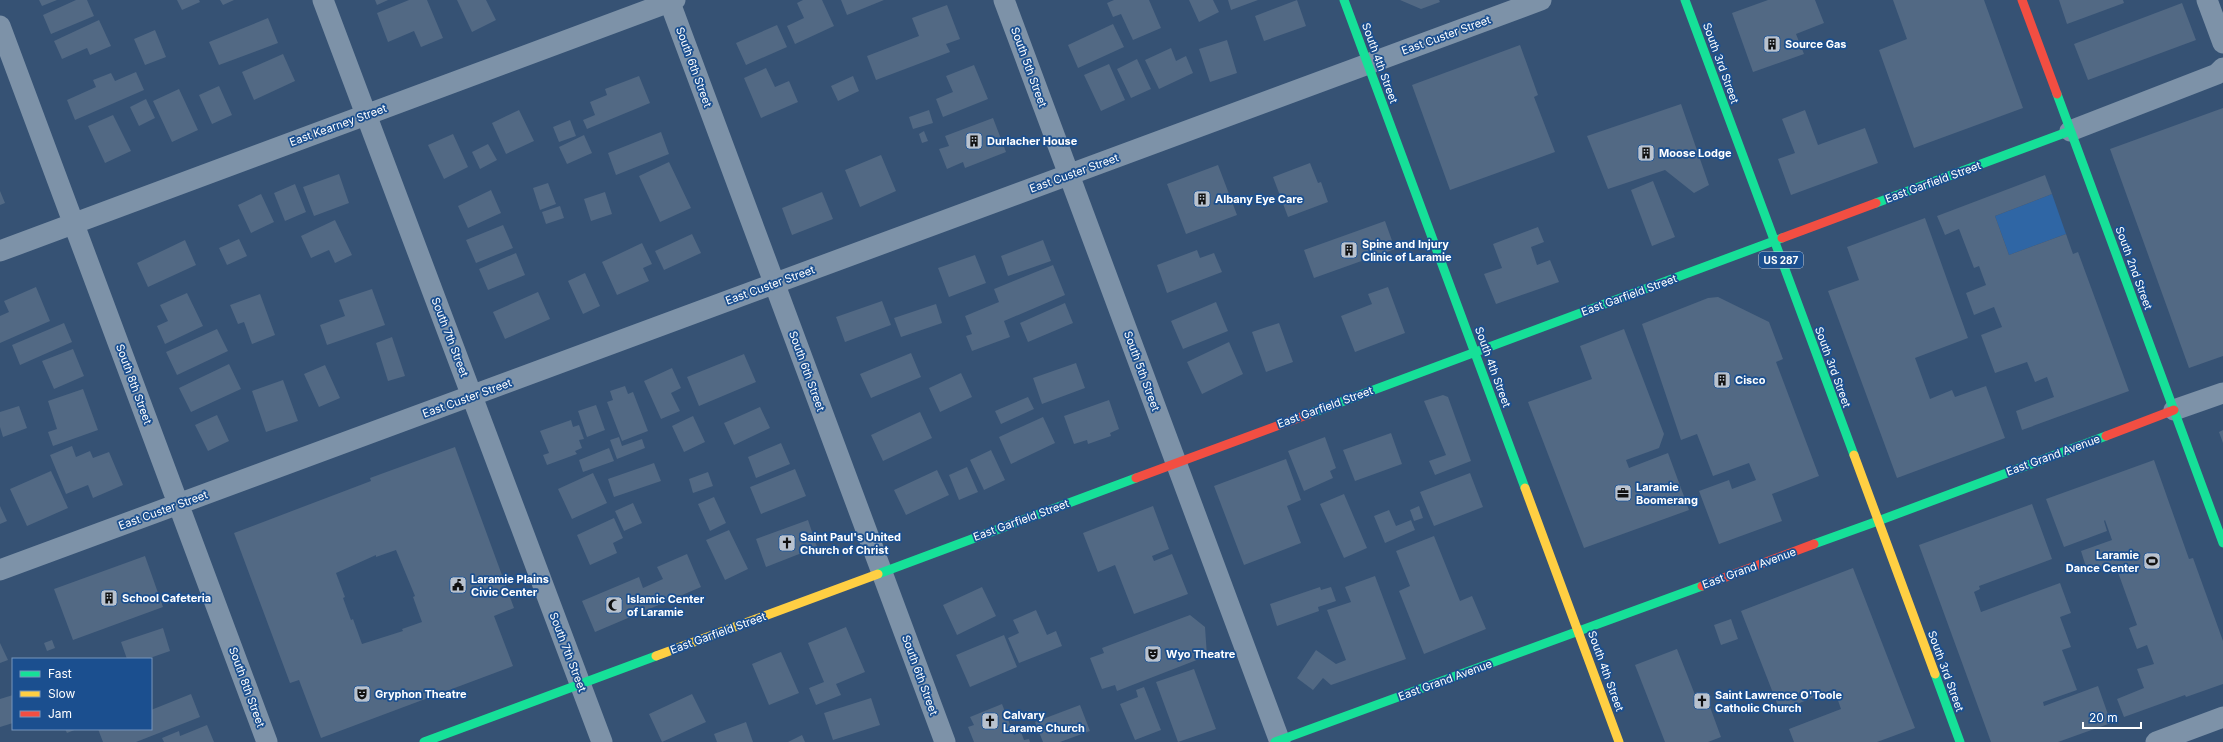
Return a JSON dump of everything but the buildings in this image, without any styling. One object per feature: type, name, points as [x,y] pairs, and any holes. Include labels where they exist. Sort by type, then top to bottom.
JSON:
[{"type":"street","name":"South 7th Street","points":[[323,0],[602,742]]},
{"type":"street","name":"South 5th Street","points":[[1004,0],[1278,741]]},
{"type":"street","name":"South 4th Street","points":[[1344,0],[1619,742]]},
{"type":"street","name":"East Custer Street","points":[[0,570],[1541,0]]},
{"type":"street","name":"South 3rd Street","points":[[1685,0],[1960,742]]},
{"type":"street","name":"South 2nd Street","points":[[2022,0],[2223,544]]},
{"type":"street","points":[[2207,0],[2223,43]]},
{"type":"street","name":"East Kearney Street","points":[[0,250],[672,1]]},
{"type":"street","name":"South 6th Street","points":[[672,1],[945,742]]},
{"type":"street","name":"South 8th Street","points":[[0,26],[267,742]]},
{"type":"street","name":"East Garfield Street","points":[[424,742],[1774,241],[2217,74],[2223,68]]},
{"type":"street","name":"East Grand Avenue","points":[[1278,741],[1878,521],[2223,392]]},
{"type":"street","points":[[2156,742],[2223,717]]},
{"type":"shaded area","points":[[2052,194],[2066,234],[2009,255],[1995,216]]},
{"type":"traffic: fast","points":[[1344,0],[1525,488]]},
{"type":"traffic: fast","points":[[1685,0],[1854,455]]},
{"type":"traffic: fast","points":[[2057,94],[2223,543]]},
{"type":"traffic: fast","points":[[1876,203],[2070,131]]},
{"type":"traffic: fast","points":[[1309,414],[1782,238]]},
{"type":"traffic: fast","points":[[1878,521],[2106,436]]},
{"type":"traffic: fast","points":[[878,574],[1136,478]]},
{"type":"traffic: fast","points":[[1814,544],[1878,521]]},
{"type":"traffic: fast","points":[[1275,742],[1702,586]]},
{"type":"traffic: fast","points":[[424,742],[656,656]]},
{"type":"traffic: fast","points":[[1935,674],[1960,742]]},
{"type":"traffic: slow","points":[[1854,455],[1935,674]]},
{"type":"traffic: slow","points":[[1525,488],[1619,742]]},
{"type":"traffic: slow","points":[[656,656],[878,574]]},
{"type":"traffic: jam","points":[[2022,0],[2057,94]]},
{"type":"traffic: jam","points":[[1782,238],[1876,203]]},
{"type":"traffic: jam","points":[[2106,436],[2174,410]]},
{"type":"traffic: jam","points":[[1136,478],[1309,414]]},
{"type":"traffic: jam","points":[[1702,586],[1814,544]]},
{"type":"place","name":"Source Gas","points":[[1772,44]]},
{"type":"place","name":"Durlacher House","points":[[974,141]]},
{"type":"place","name":"Moose Lodge","points":[[1646,153]]},
{"type":"place","name":"Albany Eye Care","points":[[1202,199]]},
{"type":"place","name":"Spine and Injury Clinic of Laramie","points":[[1349,250]]},
{"type":"place","name":"Cisco","points":[[1722,380]]},
{"type":"place","name":"Laramie Boomerang","points":[[1623,493]]},
{"type":"place","name":"Saint Paul's United Church of Christ","points":[[787,543]]},
{"type":"place","name":"Laramie Dance Center","points":[[2152,561]]},
{"type":"place","name":"Laramie Plains Civic Center","points":[[458,585]]},
{"type":"place","name":"School Cafeteria","points":[[109,598]]},
{"type":"place","name":"Islamic Center of Laramie","points":[[614,605]]},
{"type":"place","name":"Wyo Theatre","points":[[1153,654]]},
{"type":"place","name":"Gryphon Theatre","points":[[362,694]]},
{"type":"place","name":"Saint Lawrence O'Toole Catholic Church","points":[[1702,701]]},
{"type":"place","name":"Calvary Larame Church","points":[[990,721]]}]
